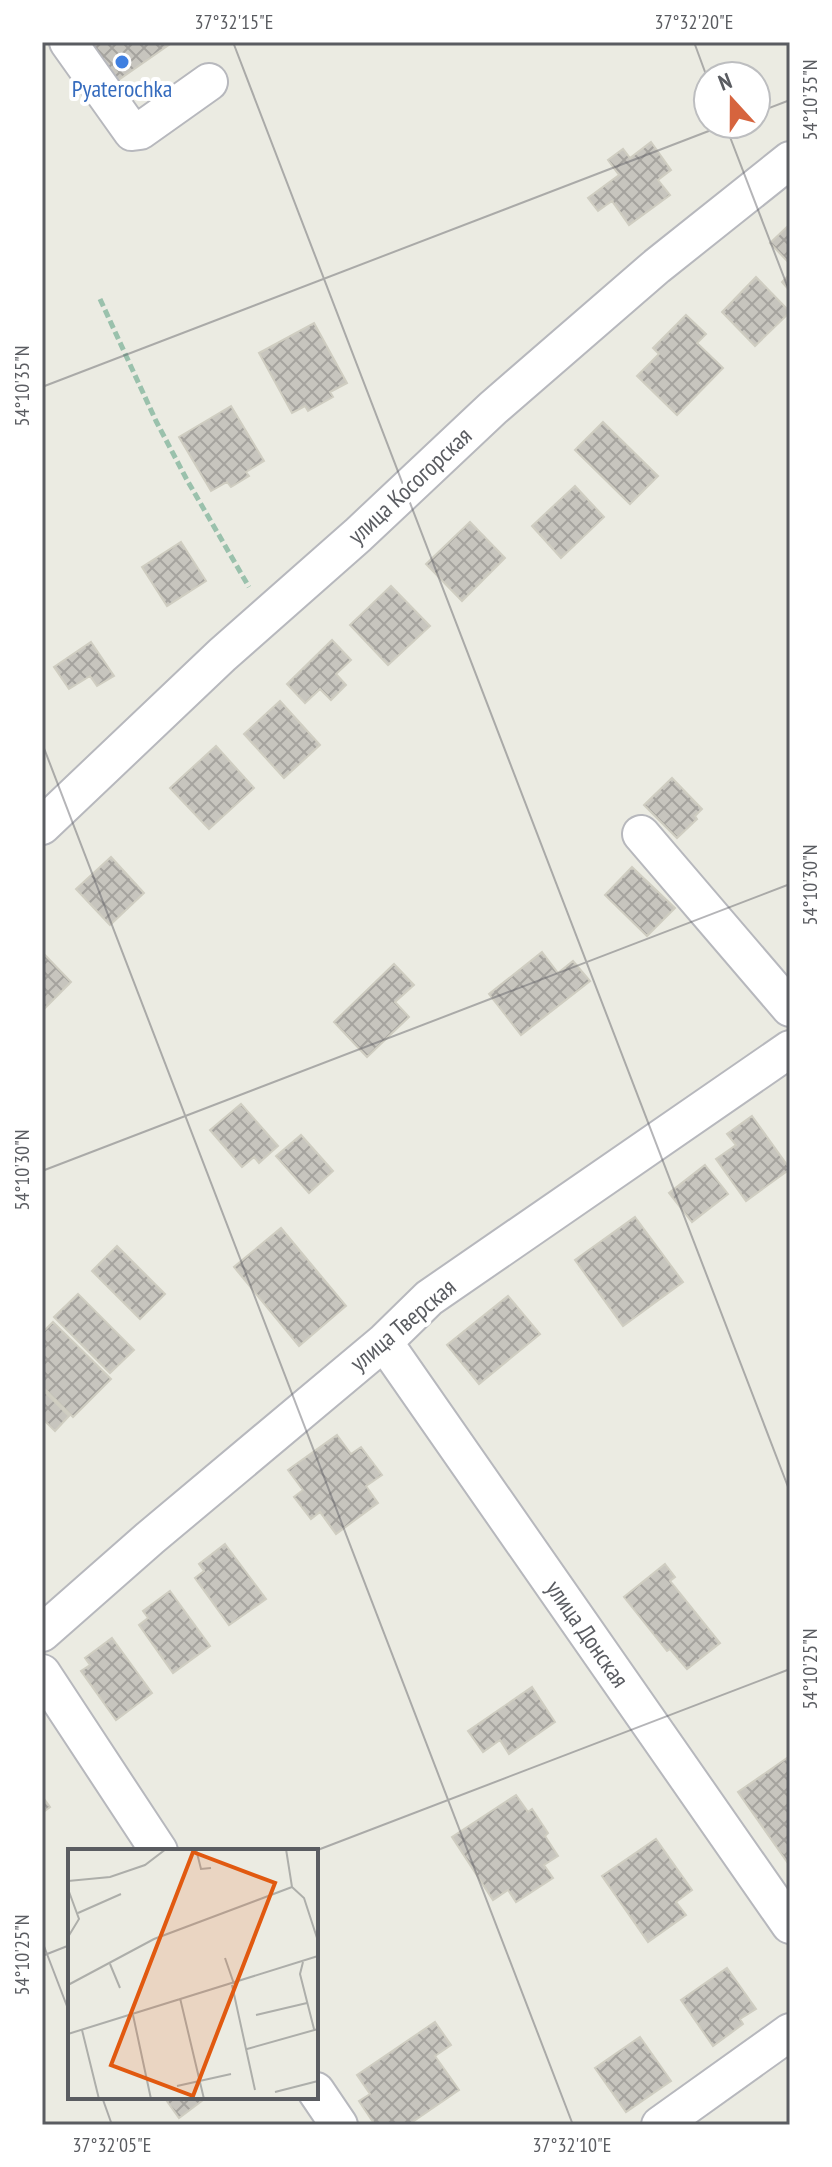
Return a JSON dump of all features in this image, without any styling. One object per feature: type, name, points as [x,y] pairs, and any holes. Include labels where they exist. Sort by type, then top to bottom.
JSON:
[{"type":"street","points":[[68,42],[132,132],[140,131],[209,82]]},
{"type":"street","name":"улица Косогорская","points":[[42,826],[504,397],[657,266],[790,160]]},
{"type":"street","points":[[641,834],[790,1008]]},
{"type":"street","name":"улица Тверская","points":[[42,1633],[384,1342],[429,1298],[790,1049]]},
{"type":"street","name":"улица Донская","points":[[384,1342],[790,1925]]},
{"type":"street","points":[[42,1673],[158,1849]]},
{"type":"street","points":[[660,2125],[790,2032]]},
{"type":"street","points":[[318,2094],[339,2125]]},
{"type":"path","points":[[100,299],[187,480],[242,577],[269,614]]},
{"type":"building","name":"Pyaterochka","points":[[86,42],[173,42],[114,83]]},
{"type":"building","points":[[651,142],[671,170],[658,180],[670,195],[629,225],[612,201],[598,211],[588,198],[619,175],[608,160],[623,149],[630,158]]},
{"type":"building","points":[[790,224],[790,264],[770,243]]},
{"type":"building","points":[[790,274],[790,291],[782,282]]},
{"type":"building","points":[[756,277],[790,312],[755,346],[722,312]]},
{"type":"building","points":[[686,315],[706,334],[697,343],[723,368],[677,415],[637,376],[659,354],[653,348]]},
{"type":"building","points":[[314,323],[347,383],[330,392],[333,397],[308,411],[305,406],[292,413],[259,353]]},
{"type":"building","points":[[231,406],[264,461],[246,472],[249,476],[231,487],[227,482],[211,491],[179,437]]},
{"type":"building","points":[[603,422],[658,476],[630,504],[575,450]]},
{"type":"building","points":[[575,486],[604,517],[561,558],[532,526]]},
{"type":"building","points":[[470,522],[505,558],[462,601],[426,564]]},
{"type":"building","points":[[181,542],[206,581],[167,606],[142,567]]},
{"type":"building","points":[[391,586],[430,626],[388,665],[350,625]]},
{"type":"building","points":[[332,640],[351,660],[336,674],[346,685],[331,700],[320,689],[305,703],[287,684]]},
{"type":"building","points":[[91,642],[114,676],[97,686],[90,676],[69,689],[54,667]]},
{"type":"building","points":[[280,701],[320,745],[284,778],[244,734]]},
{"type":"building","points":[[216,746],[254,788],[209,829],[170,788]]},
{"type":"building","points":[[672,778],[702,809],[695,816],[697,819],[677,838],[644,805]]},
{"type":"building","points":[[111,857],[144,893],[110,925],[76,889]]},
{"type":"building","points":[[632,867],[675,908],[647,936],[605,895]]},
{"type":"building","points":[[42,952],[71,982],[42,1011]]},
{"type":"building","points":[[542,952],[558,973],[573,961],[590,981],[521,1035],[489,994]]},
{"type":"building","points":[[394,964],[414,985],[395,1002],[409,1017],[367,1057],[334,1022]]},
{"type":"building","points":[[241,1104],[278,1146],[259,1163],[254,1157],[242,1167],[210,1130]]},
{"type":"building","points":[[752,1116],[790,1169],[746,1201],[716,1159],[736,1145],[727,1134]]},
{"type":"building","points":[[301,1135],[333,1171],[309,1193],[276,1156]]},
{"type":"building","points":[[705,1165],[728,1194],[692,1222],[669,1193]]},
{"type":"building","points":[[635,1217],[683,1282],[623,1326],[575,1260]]},
{"type":"building","points":[[281,1228],[346,1306],[299,1346],[234,1267]]},
{"type":"building","points":[[117,1246],[165,1294],[140,1319],[92,1271]]},
{"type":"building","points":[[78,1294],[134,1350],[110,1373],[54,1317]]},
{"type":"building","points":[[508,1296],[540,1334],[479,1384],[447,1345]]},
{"type":"building","points":[[53,1322],[111,1379],[73,1417],[42,1386],[42,1333]]},
{"type":"building","points":[[42,1389],[69,1416],[55,1431],[42,1418]]},
{"type":"building","points":[[337,1435],[351,1454],[361,1447],[382,1475],[366,1486],[378,1503],[336,1534],[320,1512],[311,1519],[294,1497],[303,1490],[288,1470]]},
{"type":"building","points":[[225,1544],[266,1599],[229,1625],[195,1578],[204,1571],[199,1564]]},
{"type":"building","points":[[665,1564],[675,1577],[670,1581],[720,1643],[687,1669],[670,1649],[667,1651],[624,1597]]},
{"type":"building","points":[[170,1591],[210,1646],[173,1673],[139,1625],[148,1618],[143,1611]]},
{"type":"building","points":[[112,1638],[152,1693],[116,1720],[81,1671],[90,1665],[85,1658]]},
{"type":"building","points":[[532,1687],[555,1722],[509,1754],[500,1740],[483,1752],[468,1731]]},
{"type":"building","points":[[790,1756],[790,1866],[738,1792]]},
{"type":"building","points":[[516,1795],[528,1812],[532,1809],[558,1856],[544,1865],[553,1878],[516,1902],[508,1890],[493,1900],[452,1837]]},
{"type":"building","points":[[42,1796],[50,1807],[42,1813]]},
{"type":"building","points":[[656,1839],[692,1890],[676,1902],[686,1915],[648,1942],[602,1876]]},
{"type":"building","points":[[727,1968],[756,2009],[740,2019],[743,2024],[713,2046],[681,2000]]},
{"type":"building","points":[[435,2022],[451,2045],[435,2056],[459,2090],[408,2125],[375,2125],[359,2101],[370,2094],[357,2075]]},
{"type":"building","points":[[640,2037],[671,2081],[626,2112],[595,2068]]},
{"type":"building","points":[[165,2099],[204,2099],[179,2118]]},
{"type":"place","name":"Pyaterochka","points":[[122,62]]}]
